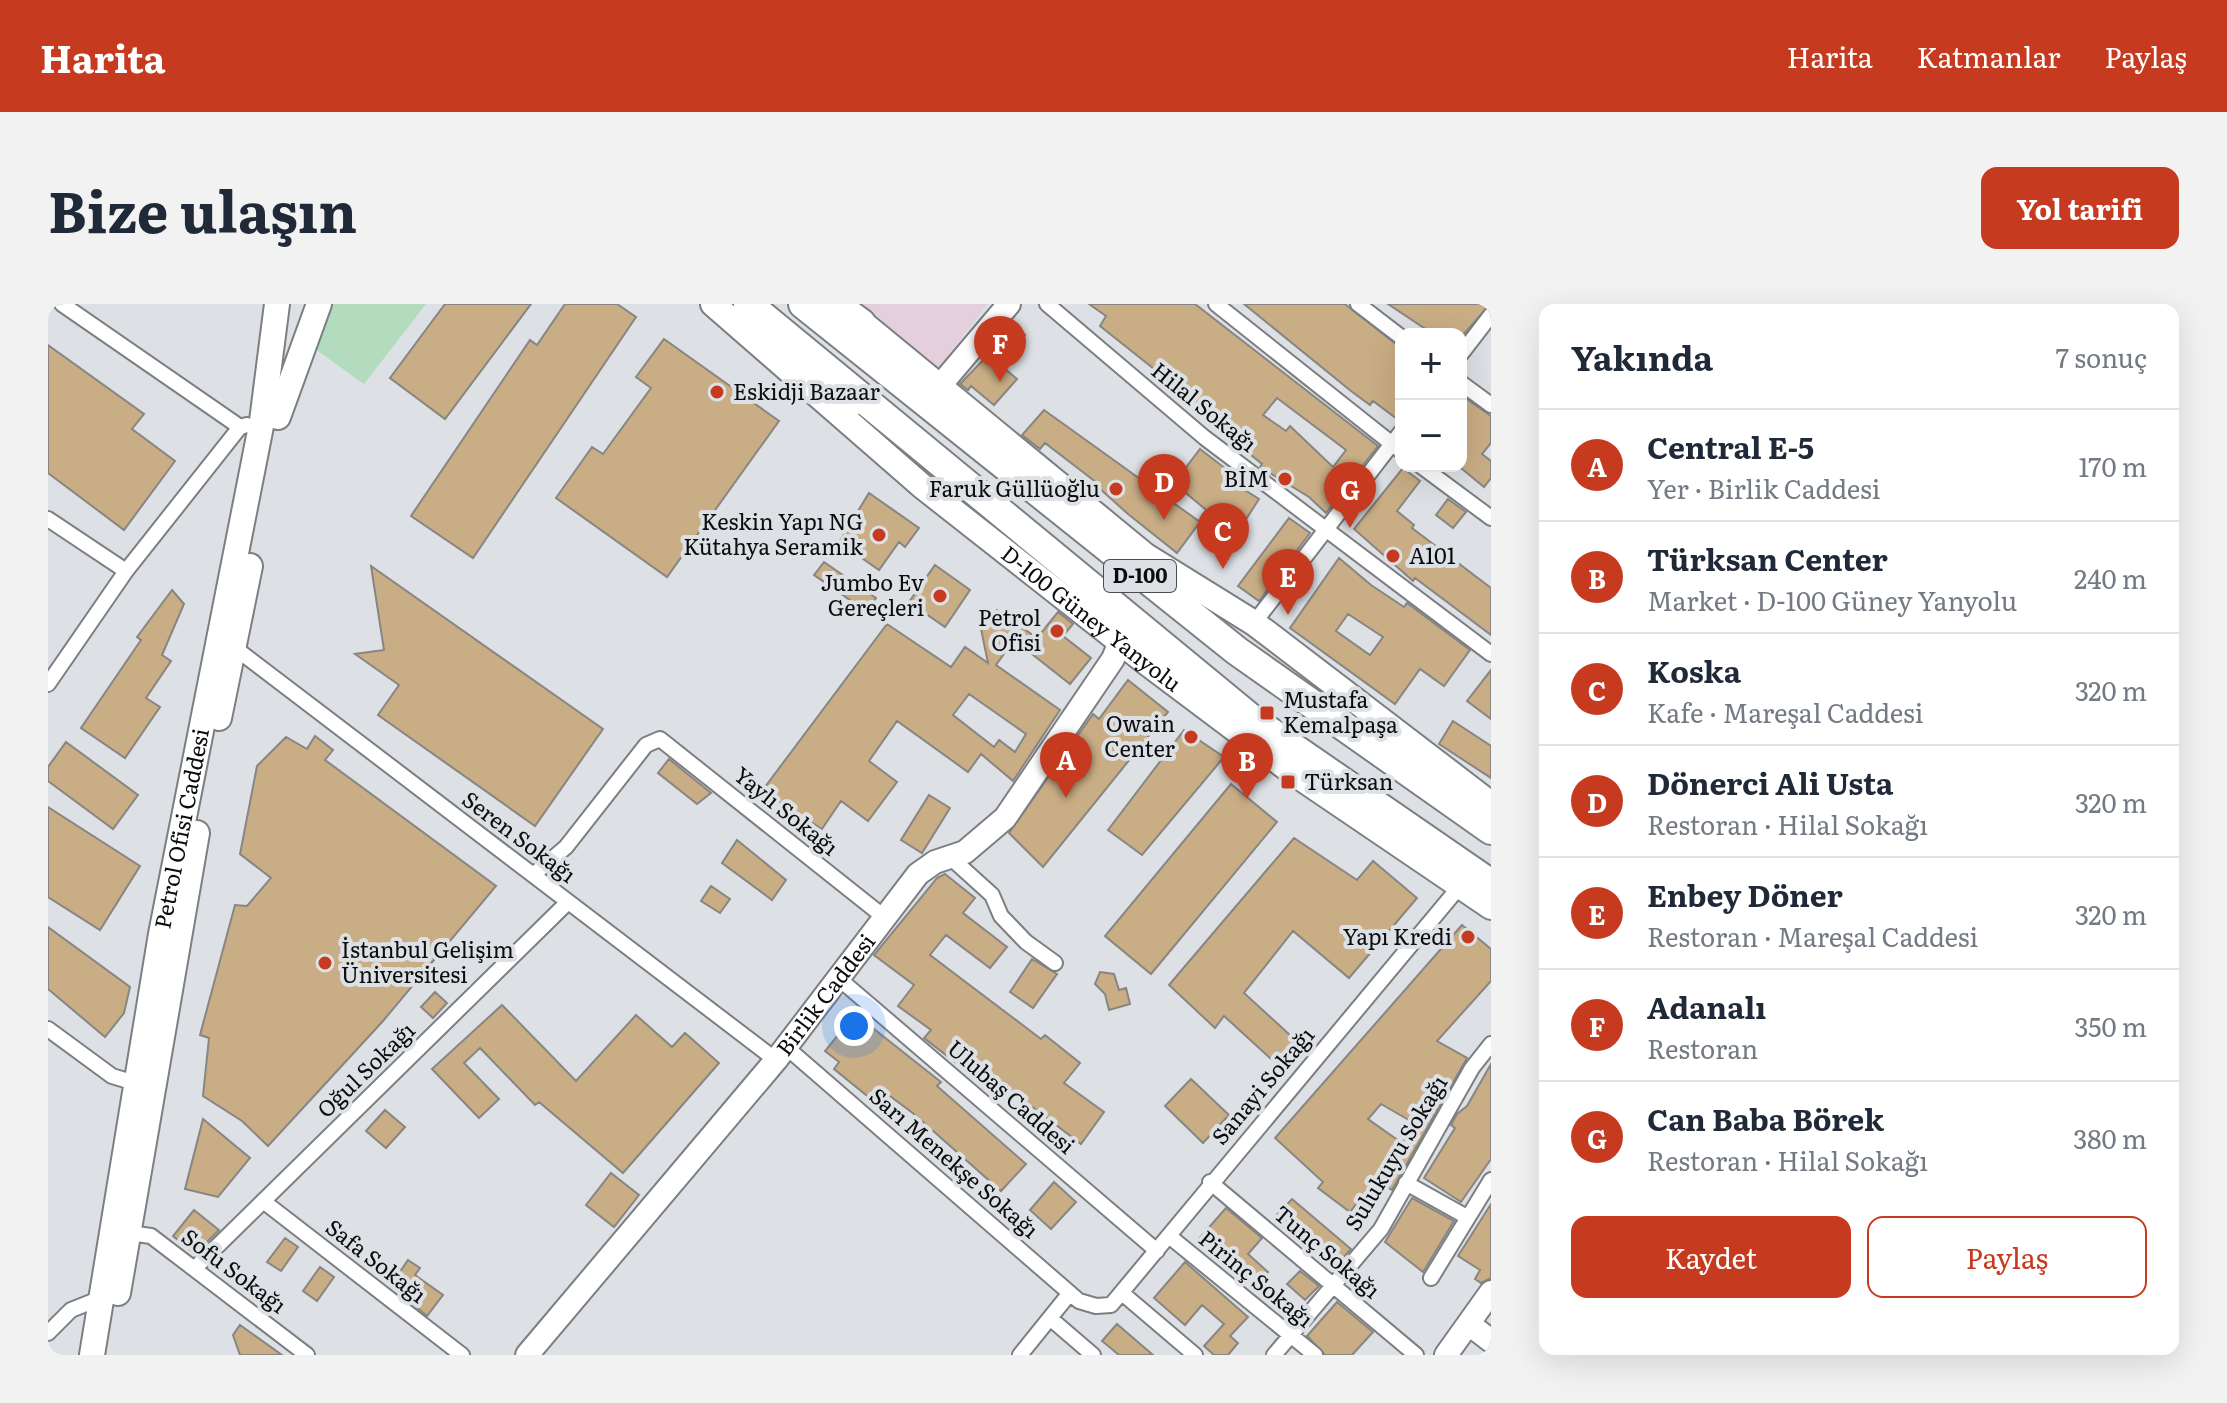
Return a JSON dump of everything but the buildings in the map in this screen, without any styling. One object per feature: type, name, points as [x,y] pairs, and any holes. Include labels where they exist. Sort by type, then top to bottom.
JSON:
[{"type":"highway","name":"D-100","points":[[748,304],[1123,629],[1491,884]]},
{"type":"highway","name":"D-100","points":[[803,304],[1237,651],[1491,828]]},
{"type":"highway","points":[[837,304],[861,323]]},
{"type":"highway","points":[[787,365],[1065,576],[1123,629]]},
{"type":"highway","points":[[1146,556],[1170,579],[1477,812],[1491,828]]},
{"type":"main road","points":[[267,304],[270,377]]},
{"type":"main road","name":"Petrol Ofisi Caddesi","points":[[109,1355],[135,1083],[161,934],[270,377],[277,304]]},
{"type":"main road","name":"Petrol Ofisi Caddesi","points":[[92,1355],[101,1298],[120,1232],[204,791],[235,648],[260,422],[291,304]]},
{"type":"main road","points":[[260,422],[319,304]]},
{"type":"main road","points":[[713,304],[787,365]]},
{"type":"main road","points":[[861,323],[1146,556],[1254,623],[1491,804]]},
{"type":"main road","name":"D-100 Güney Yanyolu","points":[[1123,629],[1292,772],[1491,907]]},
{"type":"street","points":[[48,684],[126,571],[260,422],[62,304]]},
{"type":"street","points":[[938,388],[1009,304]]},
{"type":"street","name":"Hilal Sokağı","points":[[1047,304],[1205,438],[1491,654]]},
{"type":"street","points":[[1216,304],[1395,440]]},
{"type":"street","points":[[1358,304],[1395,332]]},
{"type":"street","points":[[1467,346],[1491,315]]},
{"type":"street","points":[[1467,387],[1491,405]]},
{"type":"street","points":[[1254,623],[1395,446]]},
{"type":"street","points":[[1429,472],[1491,518]]},
{"type":"street","points":[[48,519],[126,571]]},
{"type":"street","name":"Birlik Caddesi","points":[[527,1355],[781,1054],[918,874],[965,852],[1005,818],[1113,659],[1123,629]]},
{"type":"street","name":"Seren Sokağı","points":[[235,648],[568,902],[781,1054]]},
{"type":"street","name":"Yaylı Sokağı","points":[[533,875],[566,847],[646,745],[660,739],[884,917]]},
{"type":"street","points":[[950,857],[992,895],[1001,916],[1026,942],[1055,963]]},
{"type":"street","name":"Sanayi Sokağı","points":[[1096,1306],[1111,1305],[1122,1293],[1210,1182],[1460,886]]},
{"type":"street","name":"Oğul Sokağı","points":[[195,1268],[568,902]]},
{"type":"street","name":"Ulubaş Caddesi","points":[[837,977],[1157,1251]]},
{"type":"street","points":[[48,1029],[112,1076],[135,1083]]},
{"type":"street","name":"Sulukuyu Sokağı","points":[[1274,1355],[1381,1229],[1472,1068],[1491,1044]]},
{"type":"street","name":"Sarı Menekşe Sokağı","points":[[781,1054],[1079,1301],[1096,1306]]},
{"type":"street","points":[[1431,1278],[1491,1180]]},
{"type":"street","name":"Tunç Sokağı","points":[[1210,1182],[1416,1355]]},
{"type":"street","points":[[1406,1183],[1467,1217]]},
{"type":"street","name":"Safa Sokağı","points":[[263,1201],[462,1355]]},
{"type":"street","name":"Sofu Sokağı","points":[[120,1232],[151,1236],[307,1355]]},
{"type":"street","name":"Pirinç Sokağı","points":[[1169,1236],[1315,1355]]},
{"type":"street","points":[[1446,1355],[1491,1292]]},
{"type":"street","points":[[1020,1355],[1070,1293]]},
{"type":"street","points":[[1122,1293],[1195,1355]]},
{"type":"street","points":[[48,1333],[71,1310],[101,1298]]},
{"type":"street","points":[[1051,1319],[1093,1355]]},
{"type":"street","points":[[1469,1324],[1491,1341]]},
{"type":"shaded area","points":[[863,304],[987,304],[937,370]]},
{"type":"green space","points":[[331,304],[426,304],[364,384],[311,346]]},
{"type":"place","name":"Adanalı","points":[[1000,382]]},
{"type":"place","name":"Eskidji Bazaar","points":[[717,392]]},
{"type":"place","name":"BİM","points":[[1285,479]]},
{"type":"place","name":"Faruk Güllüoğlu","points":[[1116,489]]},
{"type":"place","name":"Dönerci Ali Usta","points":[[1164,520]]},
{"type":"place","name":"Can Baba Börek","points":[[1350,528]]},
{"type":"place","name":"Keskin Yapı NG Kütahya Seramik","points":[[879,535]]},
{"type":"place","name":"A101","points":[[1393,556]]},
{"type":"place","name":"Koska","points":[[1223,569]]},
{"type":"place","name":"Jumbo Ev Gereçleri","points":[[940,596]]},
{"type":"place","name":"Enbey Döner","points":[[1288,615]]},
{"type":"place","name":"Petrol Ofisi","points":[[1057,631]]},
{"type":"place","name":"Mustafa Kemalpaşa","points":[[1267,713]]},
{"type":"place","name":"Owain Center","points":[[1191,737]]},
{"type":"place","name":"Türksan","points":[[1288,782]]},
{"type":"place","name":"Central E-5","points":[[1066,798]]},
{"type":"place","name":"Türksan Center","points":[[1247,799]]},
{"type":"place","name":"Yapı Kredi","points":[[1468,937]]},
{"type":"place","name":"İstanbul Gelişim Üniversitesi","points":[[325,963]]}]
